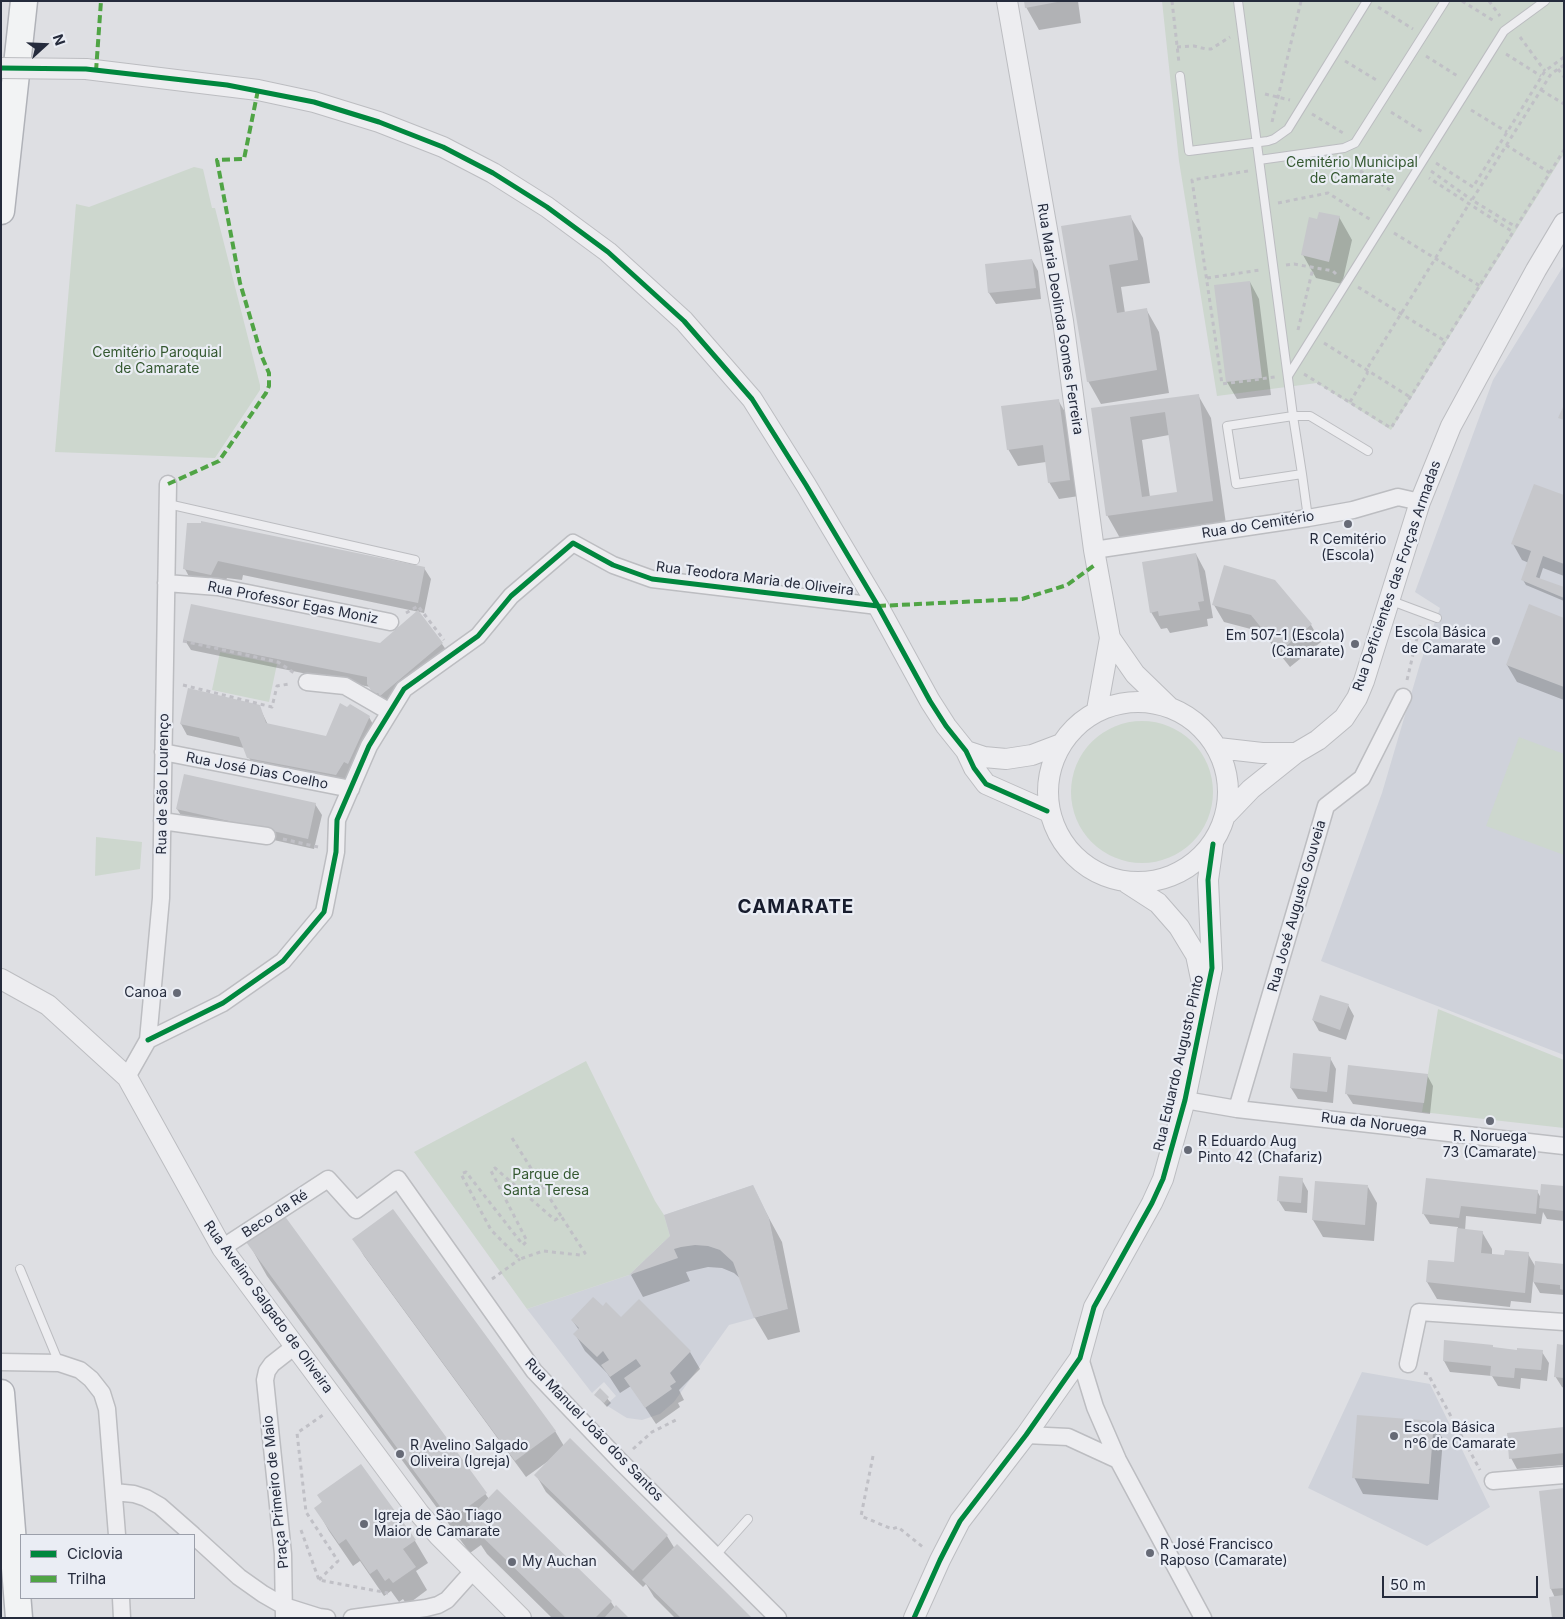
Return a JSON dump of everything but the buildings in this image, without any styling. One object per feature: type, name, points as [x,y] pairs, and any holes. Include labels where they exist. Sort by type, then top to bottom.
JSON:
[{"type":"highway","points":[[1,211],[24,1]]},
{"type":"highway","points":[[1,1393],[19,1618]]},
{"type":"street","name":"Rua Maria Deolinda Gomes Ferreira","points":[[1007,1],[1063,321],[1094,550],[1110,638],[1097,710]]},
{"type":"street","points":[[1,68],[86,68],[227,85],[314,102],[379,122],[443,147],[493,173],[548,207],[608,252],[684,321],[752,399],[878,606],[930,701],[946,726],[966,751],[974,768],[986,784],[1047,811]]},
{"type":"street","name":"Rua Deficientes das Forças Armadas","points":[[1226,814],[1251,789],[1296,753],[1318,740],[1344,718],[1356,698],[1364,681],[1420,502],[1451,426],[1536,270],[1564,223]]},
{"type":"street","name":"Rua de São Lourenço","points":[[126,1077],[148,1040],[161,898],[168,484]]},
{"type":"street","name":"Rua do Cemitério","points":[[1094,550],[1354,510],[1398,497],[1420,502]]},
{"type":"street","name":"Rua Teodora Maria de Oliveira","points":[[148,1040],[223,1003],[284,961],[324,912],[336,852],[337,820],[369,746],[404,689],[478,636],[511,596],[573,543],[613,565],[652,579],[878,606]]},
{"type":"street","name":"Rua Professor Egas Moniz","points":[[166,583],[218,587],[390,622]]},
{"type":"street","name":"Rua Maria Deolinda Gomes Ferreira","points":[[1110,638],[1136,674],[1168,706]]},
{"type":"street","points":[[307,682],[345,686],[390,712]]},
{"type":"street","name":"Rua José Augusto Gouveia","points":[[1237,1109],[1326,806],[1362,778],[1403,697]]},
{"type":"street","points":[[1132,701],[1168,706],[1188,716],[1205,730],[1218,748],[1228,780],[1226,814],[1213,844],[1190,867],[1160,880],[1127,882],[1096,873],[1070,852],[1053,825],[1047,811],[1051,768],[1061,744],[1076,725],[1097,710],[1132,701]]},
{"type":"street","points":[[966,751],[984,757],[1006,759],[1032,755],[1061,744]]},
{"type":"street","points":[[1218,748],[1262,753],[1296,753]]},
{"type":"street","name":"Rua José Dias Coelho","points":[[163,752],[351,789]]},
{"type":"street","points":[[162,821],[267,836]]},
{"type":"street","name":"Rua Eduardo Augusto Pinto","points":[[1026,1435],[1080,1358],[1094,1307],[1152,1203],[1163,1179],[1185,1100],[1212,968],[1208,880],[1213,844]]},
{"type":"street","name":"Rua Eduardo Augusto Pinto","points":[[1127,882],[1158,902],[1179,927],[1196,955],[1205,999]]},
{"type":"street","name":"Rua Avelino Salgado de Oliveira","points":[[1,979],[48,1005],[126,1077],[222,1248],[419,1513],[473,1571],[521,1618]]},
{"type":"street","name":"Rua da Noruega","points":[[1185,1100],[1237,1109],[1564,1146]]},
{"type":"street","name":"Beco da Ré","points":[[222,1248],[328,1179]]},
{"type":"street","name":"Rua Manuel João dos Santos","points":[[328,1179],[356,1210],[398,1179],[534,1371],[620,1461],[778,1618]]},
{"type":"street","points":[[1408,1364],[1418,1312],[1564,1322]]},
{"type":"street","name":"Praça Primeiro de Maio","points":[[284,1612],[283,1554],[265,1380],[267,1371],[272,1364],[295,1346]]},
{"type":"street","points":[[1080,1358],[1095,1407],[1118,1460],[1204,1615]]},
{"type":"street","points":[[1,1362],[59,1363],[80,1370],[91,1379],[102,1393],[107,1409],[117,1534]]},
{"type":"street","points":[[914,1618],[940,1560],[960,1522],[1026,1435],[1068,1438],[1118,1460]]},
{"type":"street","points":[[1493,1481],[1564,1476]]},
{"type":"street","points":[[114,1492],[134,1494],[146,1498],[160,1506],[191,1534]]},
{"type":"street","points":[[195,1538],[239,1577],[284,1612],[327,1618]]},
{"type":"street","points":[[352,1618],[438,1605],[447,1600],[473,1571]]},
{"type":"street","points":[[121,1599],[122,1618]]},
{"type":"lane","points":[[1238,1],[1308,518]]},
{"type":"lane","points":[[1180,76],[1189,151],[1268,141],[1282,135],[1288,129],[1367,1]]},
{"type":"lane","points":[[1259,160],[1344,148],[1355,143],[1445,1]]},
{"type":"lane","points":[[1288,376],[1504,31],[1545,1]]},
{"type":"lane","points":[[1302,474],[1236,484],[1227,426],[1293,416],[1310,416],[1368,451]]},
{"type":"lane","points":[[168,504],[414,560]]},
{"type":"lane","points":[[1389,600],[1437,618]]},
{"type":"lane","points":[[20,1269],[59,1363]]},
{"type":"lane","points":[[716,1555],[748,1519]]},
{"type":"path","points":[[1172,1],[1180,76]]},
{"type":"path","points":[[1268,141],[1301,1]]},
{"type":"path","points":[[1462,1],[1496,23]]},
{"type":"path","points":[[1489,1],[1502,19],[1508,14]]},
{"type":"path","points":[[1376,6],[1413,29]]},
{"type":"path","points":[[1409,37],[1418,22]]},
{"type":"path","points":[[1512,26],[1545,71]]},
{"type":"path","points":[[1177,47],[1194,46],[1211,49],[1229,37],[1243,34]]},
{"type":"path","points":[[1494,47],[1541,76]]},
{"type":"path","points":[[1415,49],[1462,78]]},
{"type":"path","points":[[1334,54],[1380,82]]},
{"type":"path","points":[[1423,160],[1473,187],[1541,76],[1564,57]]},
{"type":"path","points":[[1472,200],[1551,74],[1564,65]]},
{"type":"path","points":[[1558,69],[1564,77]]},
{"type":"path","points":[[1541,90],[1564,104]]},
{"type":"path","points":[[1250,91],[1290,100],[1348,136]]},
{"type":"path","points":[[1459,103],[1507,132]]},
{"type":"path","points":[[1380,105],[1427,134]]},
{"type":"path","points":[[1506,145],[1550,173]]},
{"type":"path","points":[[1344,148],[1351,165],[1392,191]]},
{"type":"path","points":[[1423,160],[1472,200],[1516,227],[1564,150]]},
{"type":"path","points":[[1350,402],[1367,374],[1367,370],[1469,204]]},
{"type":"path","points":[[1298,331],[1313,268]]},
{"type":"path","points":[[1313,337],[1410,397]]},
{"type":"path","points":[[418,606],[454,653]]},
{"type":"path","points":[[1403,697],[1423,612]]},
{"type":"path","points":[[165,637],[278,662],[307,682]]},
{"type":"path","points":[[165,680],[272,707],[277,686],[307,682]]},
{"type":"path","points":[[267,836],[336,852]]},
{"type":"path","points":[[476,1290],[520,1260],[543,1251],[580,1255],[585,1253],[512,1138]]},
{"type":"path","points":[[520,1260],[491,1230],[461,1174],[466,1172],[523,1245],[527,1241],[492,1171],[495,1168],[555,1220],[561,1216]]},
{"type":"path","points":[[1408,1364],[1428,1374],[1485,1478],[1493,1481]]},
{"type":"path","points":[[319,1580],[338,1560],[306,1512],[297,1433],[338,1404]]},
{"type":"path","points":[[620,1461],[652,1432],[678,1419]]},
{"type":"path","points":[[873,1456],[861,1516],[892,1529],[898,1527],[919,1544]]},
{"type":"path","points":[[310,1558],[319,1580]]},
{"type":"path","points":[[319,1580],[407,1597],[409,1610]]},
{"type":"shaded area","name":"Escola Básica de Camarate","points":[[1564,265],[1564,1055],[1321,961],[1382,793],[1420,664],[1440,608],[1415,592],[1493,380]]},
{"type":"shaded area","points":[[753,1185],[769,1218],[788,1309],[729,1325],[674,1402],[660,1414],[642,1420],[627,1418],[606,1405],[616,1396],[604,1382],[592,1393],[527,1309],[629,1275],[670,1236],[664,1215]]},
{"type":"shaded area","name":"Escola Básica nº6 de Camarate","points":[[1362,1372],[1430,1384],[1490,1507],[1427,1546],[1308,1488]]},
{"type":"green space","name":"Cemitério Municipal de Camarate","points":[[1162,1],[1564,1],[1564,154],[1391,430],[1317,383],[1217,396],[1179,161]]},
{"type":"green space","name":"Cemitério Paroquial de Camarate","points":[[194,167],[203,169],[212,208],[215,208],[260,390],[215,458],[55,452],[76,204],[89,207]]},
{"type":"green space","points":[[220,652],[277,664],[269,702],[212,690]]},
{"type":"green space","points":[[1142,721],[1156,722],[1169,726],[1192,742],[1208,765],[1212,778],[1212,806],[1208,819],[1192,842],[1169,858],[1156,862],[1142,863],[1128,862],[1115,858],[1092,842],[1076,819],[1072,806],[1071,792],[1072,778],[1076,765],[1092,742],[1115,726],[1128,722]]},
{"type":"green space","points":[[1519,737],[1564,754],[1564,855],[1486,826]]},
{"type":"green space","points":[[96,837],[142,842],[140,869],[95,876]]},
{"type":"green space","points":[[1438,1009],[1564,1060],[1564,1128],[1422,1112]]},
{"type":"green space","name":"Parque de Santa Teresa","points":[[586,1061],[655,1201],[664,1215],[670,1236],[629,1275],[527,1309],[414,1152]]},
{"type":"marked path","points":[[96,71],[101,1]]},
{"type":"marked path","points":[[168,484],[219,461],[269,386],[269,373],[262,357],[240,283],[217,160],[244,159],[258,90]]},
{"type":"marked path","points":[[878,606],[1022,599],[1067,585],[1096,564]]},
{"type":"cycle path","points":[[1,68],[86,69],[227,85],[314,102],[379,122],[443,147],[493,173],[547,207],[608,252],[684,321],[752,399],[878,606],[930,701],[946,726],[966,751],[974,768],[986,784],[1047,811]]},
{"type":"cycle path","points":[[148,1040],[223,1003],[283,961],[324,912],[336,852],[337,820],[369,746],[404,689],[478,636],[511,596],[573,543],[613,565],[652,579],[878,606]]},
{"type":"cycle path","points":[[914,1618],[960,1521],[1026,1435],[1080,1358],[1094,1307],[1152,1203],[1163,1179],[1185,1100],[1212,968],[1208,880],[1213,844]]},
{"type":"place","name":"R Cemitério (Escola)","points":[[1348,524]]},
{"type":"place","name":"Escola Básica de Camarate","points":[[1496,641]]},
{"type":"place","name":"Em 507-1 (Escola) (Camarate)","points":[[1355,644]]},
{"type":"place","name":"Canoa","points":[[177,993]]},
{"type":"place","name":"R. Noruega 73 (Camarate)","points":[[1490,1121]]},
{"type":"place","name":"R Eduardo Aug Pinto 42 (Chafariz)","points":[[1188,1150]]},
{"type":"place","name":"Escola Básica nº6 de Camarate","points":[[1394,1436]]},
{"type":"place","name":"R Avelino Salgado Oliveira (Igreja)","points":[[400,1454]]},
{"type":"place","name":"Igreja de São Tiago Maior de Camarate","points":[[364,1524]]},
{"type":"place","name":"R José Francisco Raposo (Camarate)","points":[[1150,1553]]},
{"type":"place","name":"My Auchan","points":[[512,1562]]},
{"type":"district","name":"CAMARATE","points":[[796,907]]}]
